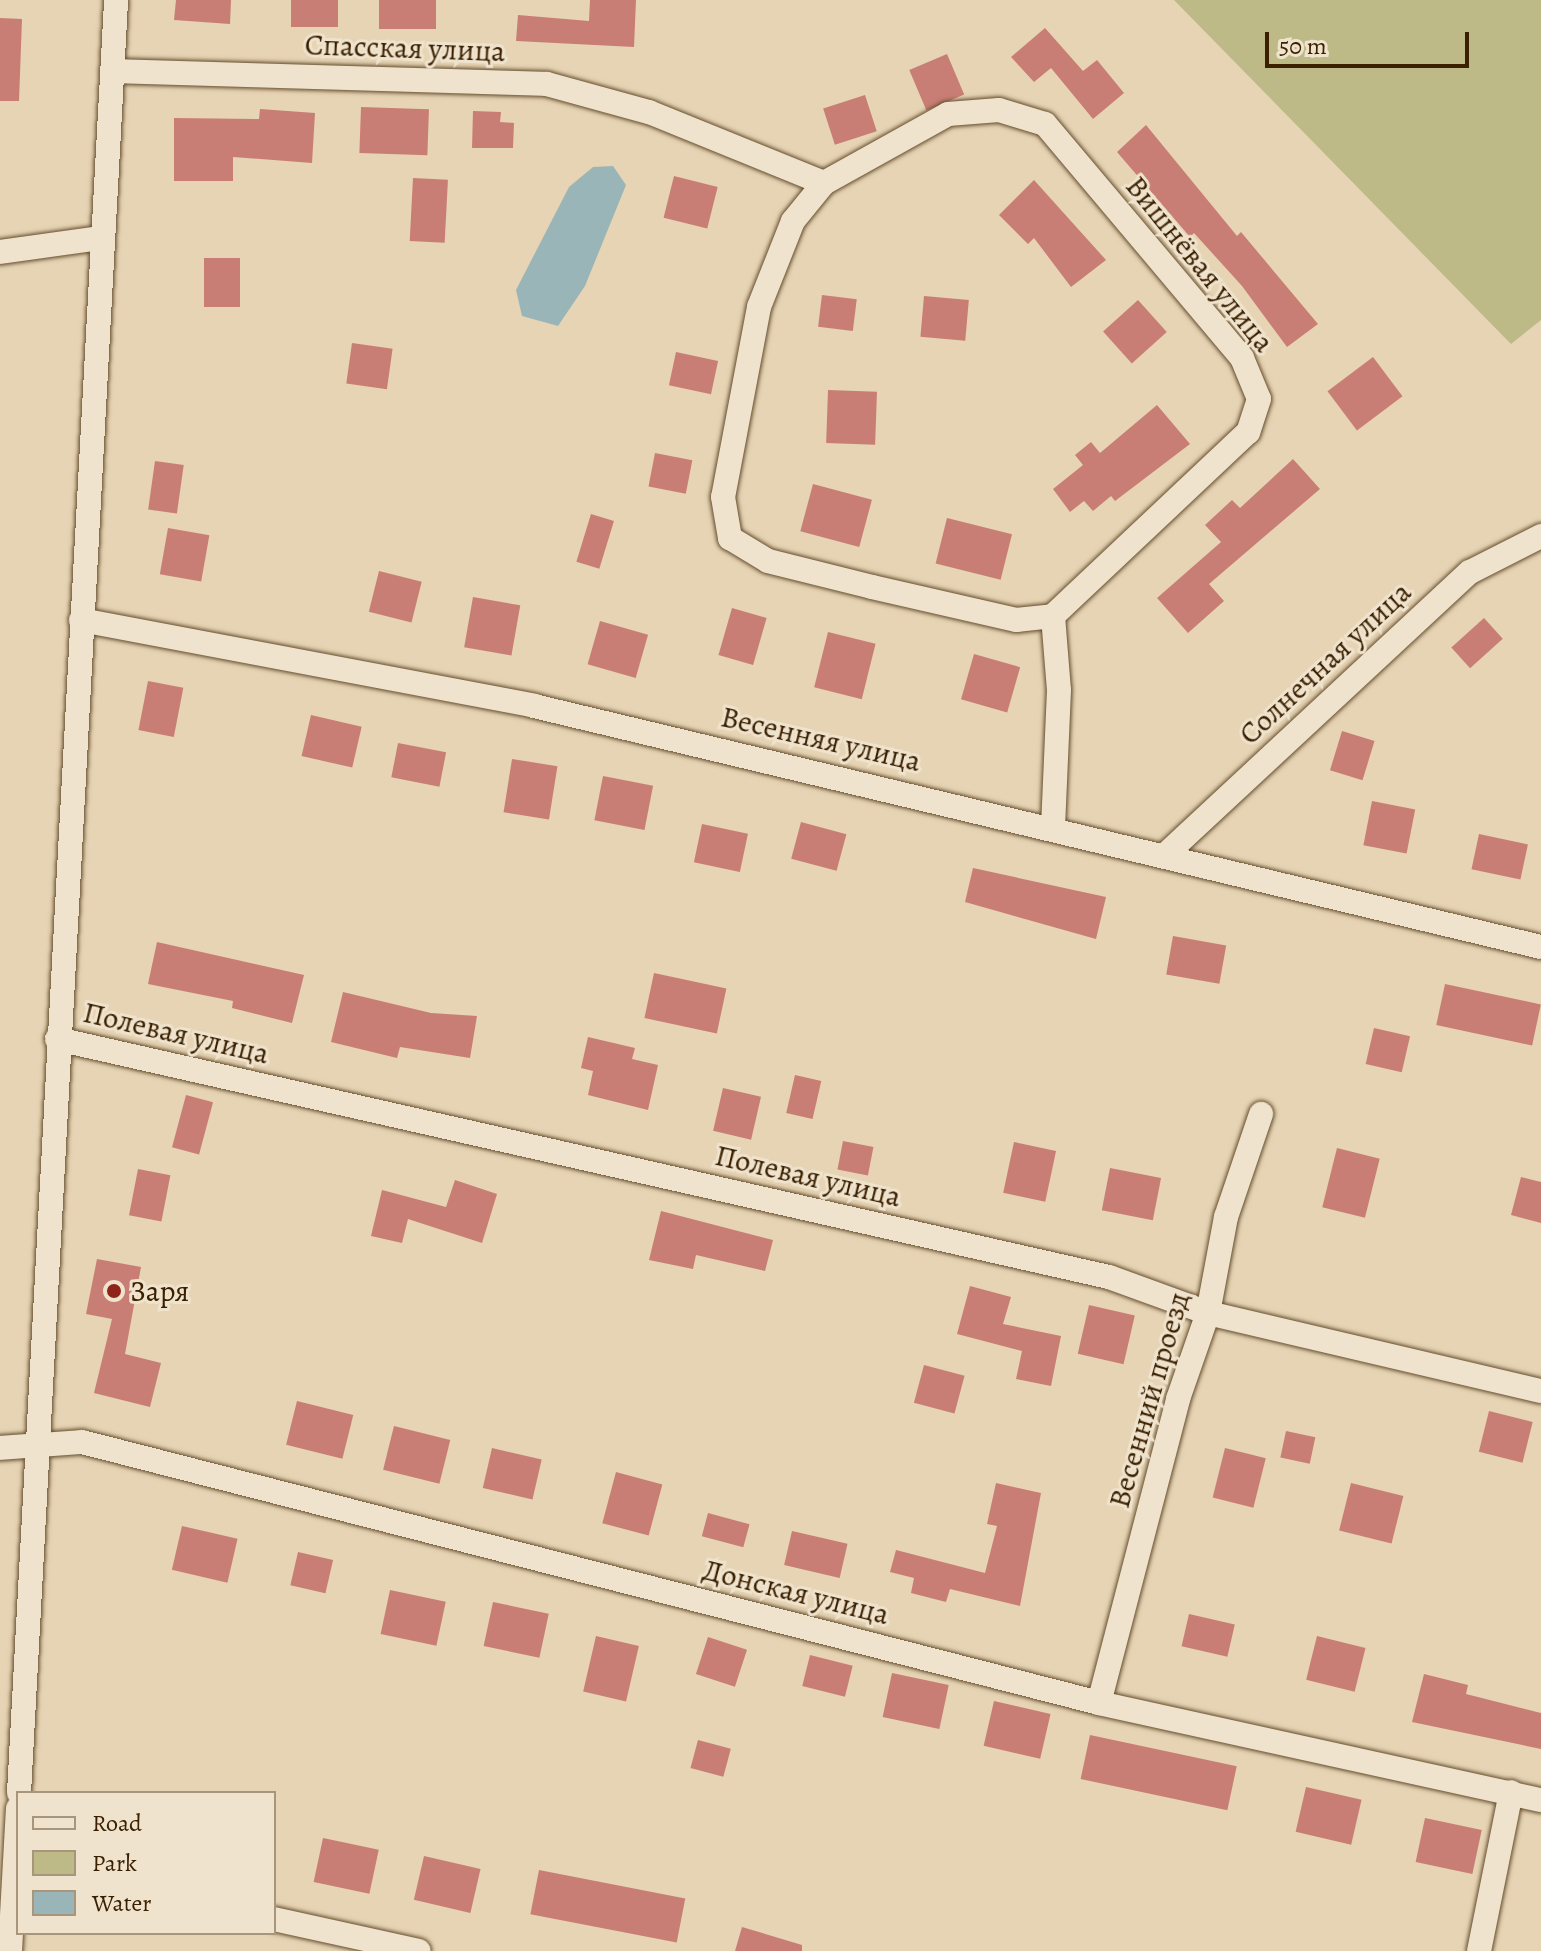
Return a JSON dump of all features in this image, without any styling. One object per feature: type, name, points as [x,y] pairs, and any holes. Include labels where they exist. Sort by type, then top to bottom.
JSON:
[{"type":"street","points":[[19,1791],[100,238],[115,71],[116,0]]},
{"type":"street","name":"Спасская улица","points":[[115,71],[547,84],[688,127],[824,183]]},
{"type":"street","name":"Вишнёвая улица","points":[[824,183],[948,114],[999,110],[1045,124],[1242,358],[1259,399],[1248,432],[1053,616]]},
{"type":"street","points":[[824,183],[793,221],[759,307],[723,497],[730,538],[768,561],[857,583],[1016,620],[1053,616],[1059,690],[1053,827]]},
{"type":"street","points":[[0,252],[100,238]]},
{"type":"street","name":"Солнечная улица","points":[[1165,855],[1470,572],[1541,536]]},
{"type":"street","name":"Весенняя улица","points":[[81,620],[534,706],[1053,827],[1541,947]]},
{"type":"street","name":"Полевая улица","points":[[57,1039],[1109,1277],[1208,1313],[1541,1391]]},
{"type":"street","name":"Весенний проезд","points":[[1099,1703],[1178,1399],[1208,1313],[1226,1217],[1261,1114]]},
{"type":"street","name":"Донская улица","points":[[0,1448],[82,1442],[1099,1703],[1541,1800]]},
{"type":"street","points":[[1479,1951],[1511,1792]]},
{"type":"street","points":[[10,1951],[16,1874]]},
{"type":"street","points":[[276,1919],[419,1951]]},
{"type":"green space","points":[[1174,0],[1541,0],[1541,320],[1511,344]]},
{"type":"water","points":[[613,166],[626,185],[585,286],[558,326],[522,316],[516,290],[569,187],[593,167]]},
{"type":"building","points":[[176,0],[231,0],[230,24],[174,20]]},
{"type":"building","points":[[291,0],[338,0],[338,27],[291,27]]},
{"type":"building","points":[[379,0],[436,0],[436,29],[379,29]]},
{"type":"building","points":[[590,0],[636,0],[634,47],[516,41],[518,15],[589,21]]},
{"type":"building","points":[[0,18],[22,19],[19,101],[0,101]]},
{"type":"building","points":[[1045,28],[1083,71],[1097,60],[1124,93],[1093,119],[1051,68],[1034,82],[1011,57]]},
{"type":"building","points":[[947,54],[964,95],[926,111],[909,70]]},
{"type":"building","points":[[865,95],[877,131],[835,145],[823,109]]},
{"type":"building","points":[[361,107],[429,109],[427,155],[359,153]]},
{"type":"building","points":[[260,109],[315,113],[312,163],[233,157],[233,181],[174,181],[174,118],[259,119]]},
{"type":"building","points":[[473,111],[501,112],[500,122],[514,123],[513,148],[472,148]]},
{"type":"building","points":[[1146,125],[1237,236],[1241,232],[1318,324],[1287,347],[1242,286],[1194,233],[1190,237],[1117,152]]},
{"type":"building","points":[[674,176],[718,187],[707,229],[664,218]]},
{"type":"building","points":[[413,178],[448,180],[445,243],[410,241]]},
{"type":"building","points":[[1034,180],[1106,260],[1071,287],[1034,238],[1028,244],[999,215]]},
{"type":"building","points":[[204,258],[240,258],[240,307],[204,307]]},
{"type":"building","points":[[822,295],[857,299],[853,331],[818,327]]},
{"type":"building","points":[[924,296],[969,300],[965,341],[920,337]]},
{"type":"building","points":[[1138,300],[1167,332],[1132,363],[1103,331]]},
{"type":"building","points":[[352,343],[393,349],[387,389],[346,384]]},
{"type":"building","points":[[676,352],[718,361],[711,394],[669,385]]},
{"type":"building","points":[[1373,357],[1402,396],[1357,430],[1327,391]]},
{"type":"building","points":[[828,390],[877,392],[875,445],[826,443]]},
{"type":"building","points":[[1157,405],[1190,444],[1115,501],[1111,496],[1093,511],[1084,501],[1070,512],[1053,489],[1083,465],[1075,455],[1091,442],[1100,453]]},
{"type":"building","points":[[655,453],[692,460],[686,494],[649,486]]},
{"type":"building","points":[[1293,459],[1320,489],[1209,584],[1224,601],[1188,633],[1157,598],[1221,542],[1205,525],[1232,500],[1240,508]]},
{"type":"building","points":[[155,461],[184,465],[177,514],[148,510]]},
{"type":"building","points":[[813,484],[872,500],[859,547],[800,531]]},
{"type":"building","points":[[591,514],[614,521],[599,569],[576,562]]},
{"type":"building","points":[[947,518],[1012,534],[1001,580],[936,564]]},
{"type":"building","points":[[168,528],[209,535],[201,582],[160,574]]},
{"type":"building","points":[[379,571],[422,582],[412,622],[369,612]]},
{"type":"building","points":[[473,597],[520,605],[511,656],[464,647]]},
{"type":"building","points":[[732,608],[767,618],[753,665],[718,655]]},
{"type":"building","points":[[1484,618],[1503,639],[1470,668],[1451,647]]},
{"type":"building","points":[[600,621],[648,635],[636,678],[588,664]]},
{"type":"building","points":[[828,632],[876,644],[862,699],[814,687]]},
{"type":"building","points":[[974,654],[1020,667],[1007,712],[961,699]]},
{"type":"building","points":[[148,681],[183,688],[174,737],[138,730]]},
{"type":"building","points":[[311,715],[362,727],[352,768],[302,756]]},
{"type":"building","points":[[1342,731],[1375,741],[1363,780],[1330,770]]},
{"type":"building","points":[[398,743],[446,752],[439,787],[391,777]]},
{"type":"building","points":[[512,759],[557,766],[549,820],[504,812]]},
{"type":"building","points":[[603,776],[653,786],[644,830],[594,820]]},
{"type":"building","points":[[1372,801],[1415,809],[1407,854],[1363,845]]},
{"type":"building","points":[[801,822],[846,834],[837,871],[791,859]]},
{"type":"building","points":[[702,824],[748,834],[740,872],[694,862]]},
{"type":"building","points":[[1479,834],[1528,844],[1520,880],[1472,869]]},
{"type":"building","points":[[973,868],[1106,897],[1096,939],[965,902]]},
{"type":"building","points":[[1173,936],[1226,945],[1219,984],[1166,974]]},
{"type":"building","points":[[157,942],[304,975],[292,1023],[232,1008],[233,1001],[148,984]]},
{"type":"building","points":[[654,973],[726,988],[717,1033],[644,1018]]},
{"type":"building","points":[[1445,984],[1541,1004],[1532,1045],[1436,1025]]},
{"type":"building","points":[[343,992],[431,1013],[477,1016],[470,1058],[400,1047],[397,1058],[331,1042]]},
{"type":"building","points":[[1374,1028],[1410,1036],[1402,1072],[1366,1064]]},
{"type":"building","points":[[588,1037],[635,1048],[632,1059],[658,1065],[648,1110],[588,1095],[593,1071],[581,1068]]},
{"type":"building","points":[[795,1075],[821,1081],[813,1119],[786,1113]]},
{"type":"building","points":[[723,1088],[761,1097],[751,1140],[713,1131]]},
{"type":"building","points":[[186,1095],[213,1102],[199,1154],[172,1147]]},
{"type":"building","points":[[843,1141],[873,1147],[868,1175],[837,1169]]},
{"type":"building","points":[[1014,1142],[1056,1151],[1045,1202],[1003,1193]]},
{"type":"building","points":[[1337,1148],[1380,1159],[1365,1218],[1322,1207]]},
{"type":"building","points":[[1110,1168],[1161,1178],[1153,1220],[1102,1210]]},
{"type":"building","points":[[138,1169],[170,1175],[161,1221],[129,1215]]},
{"type":"building","points":[[1521,1177],[1541,1182],[1541,1223],[1511,1215]]},
{"type":"building","points":[[455,1180],[497,1194],[482,1243],[408,1219],[402,1243],[371,1236],[382,1190],[446,1207]]},
{"type":"building","points":[[661,1211],[773,1240],[765,1271],[696,1255],[693,1269],[649,1260]]},
{"type":"building","points":[[97,1259],[141,1267],[125,1354],[161,1363],[150,1407],[94,1393],[112,1319],[86,1314]]},
{"type":"building","points":[[970,1286],[1011,1297],[1003,1324],[1061,1336],[1051,1386],[1016,1379],[1022,1351],[957,1334]]},
{"type":"building","points":[[1089,1305],[1135,1316],[1124,1364],[1078,1354]]},
{"type":"building","points":[[924,1365],[965,1376],[954,1414],[914,1403]]},
{"type":"building","points":[[297,1401],[353,1415],[342,1459],[286,1445]]},
{"type":"building","points":[[1489,1411],[1533,1422],[1523,1463],[1479,1452]]},
{"type":"building","points":[[394,1426],[450,1440],[439,1484],[383,1470]]},
{"type":"building","points":[[1286,1431],[1315,1437],[1310,1464],[1280,1457]]},
{"type":"building","points":[[492,1448],[542,1459],[532,1499],[483,1488]]},
{"type":"building","points":[[1225,1448],[1266,1458],[1253,1508],[1213,1497]]},
{"type":"building","points":[[616,1472],[662,1484],[649,1536],[602,1523]]},
{"type":"building","points":[[996,1483],[1041,1493],[1020,1606],[950,1589],[946,1602],[911,1593],[914,1578],[890,1572],[896,1550],[985,1573],[997,1526],[987,1524]]},
{"type":"building","points":[[1351,1483],[1403,1496],[1392,1544],[1339,1531]]},
{"type":"building","points":[[708,1513],[750,1524],[743,1547],[702,1536]]},
{"type":"building","points":[[182,1526],[238,1539],[227,1583],[172,1570]]},
{"type":"building","points":[[792,1531],[848,1544],[840,1578],[784,1565]]},
{"type":"building","points":[[298,1552],[333,1560],[325,1593],[290,1585]]},
{"type":"building","points":[[390,1590],[446,1602],[436,1646],[381,1634]]},
{"type":"building","points":[[493,1602],[549,1614],[539,1658],[484,1646]]},
{"type":"building","points":[[1189,1614],[1235,1625],[1227,1657],[1182,1646]]},
{"type":"building","points":[[596,1636],[639,1646],[626,1701],[583,1692]]},
{"type":"building","points":[[1317,1636],[1366,1648],[1355,1692],[1306,1680]]},
{"type":"building","points":[[708,1637],[747,1650],[735,1687],[696,1674]]},
{"type":"building","points":[[810,1655],[853,1666],[845,1697],[802,1686]]},
{"type":"building","points":[[892,1673],[949,1685],[939,1729],[883,1717]]},
{"type":"building","points":[[1424,1674],[1468,1685],[1466,1694],[1541,1713],[1541,1749],[1412,1722]]},
{"type":"building","points":[[994,1701],[1051,1714],[1040,1759],[984,1746]]},
{"type":"building","points":[[1090,1735],[1237,1766],[1227,1810],[1081,1779]]},
{"type":"building","points":[[698,1740],[731,1749],[723,1777],[690,1768]]},
{"type":"building","points":[[1306,1787],[1362,1800],[1351,1845],[1296,1832]]},
{"type":"building","points":[[1425,1818],[1482,1830],[1472,1874],[1416,1862]]},
{"type":"building","points":[[323,1838],[379,1850],[369,1894],[314,1882]]},
{"type":"building","points":[[424,1856],[481,1869],[470,1913],[414,1900]]},
{"type":"building","points":[[539,1870],[685,1898],[677,1943],[530,1914]]},
{"type":"building","points":[[742,1927],[802,1945],[802,1951],[735,1951]]},
{"type":"place","name":"Заря","points":[[114,1291]]}]
